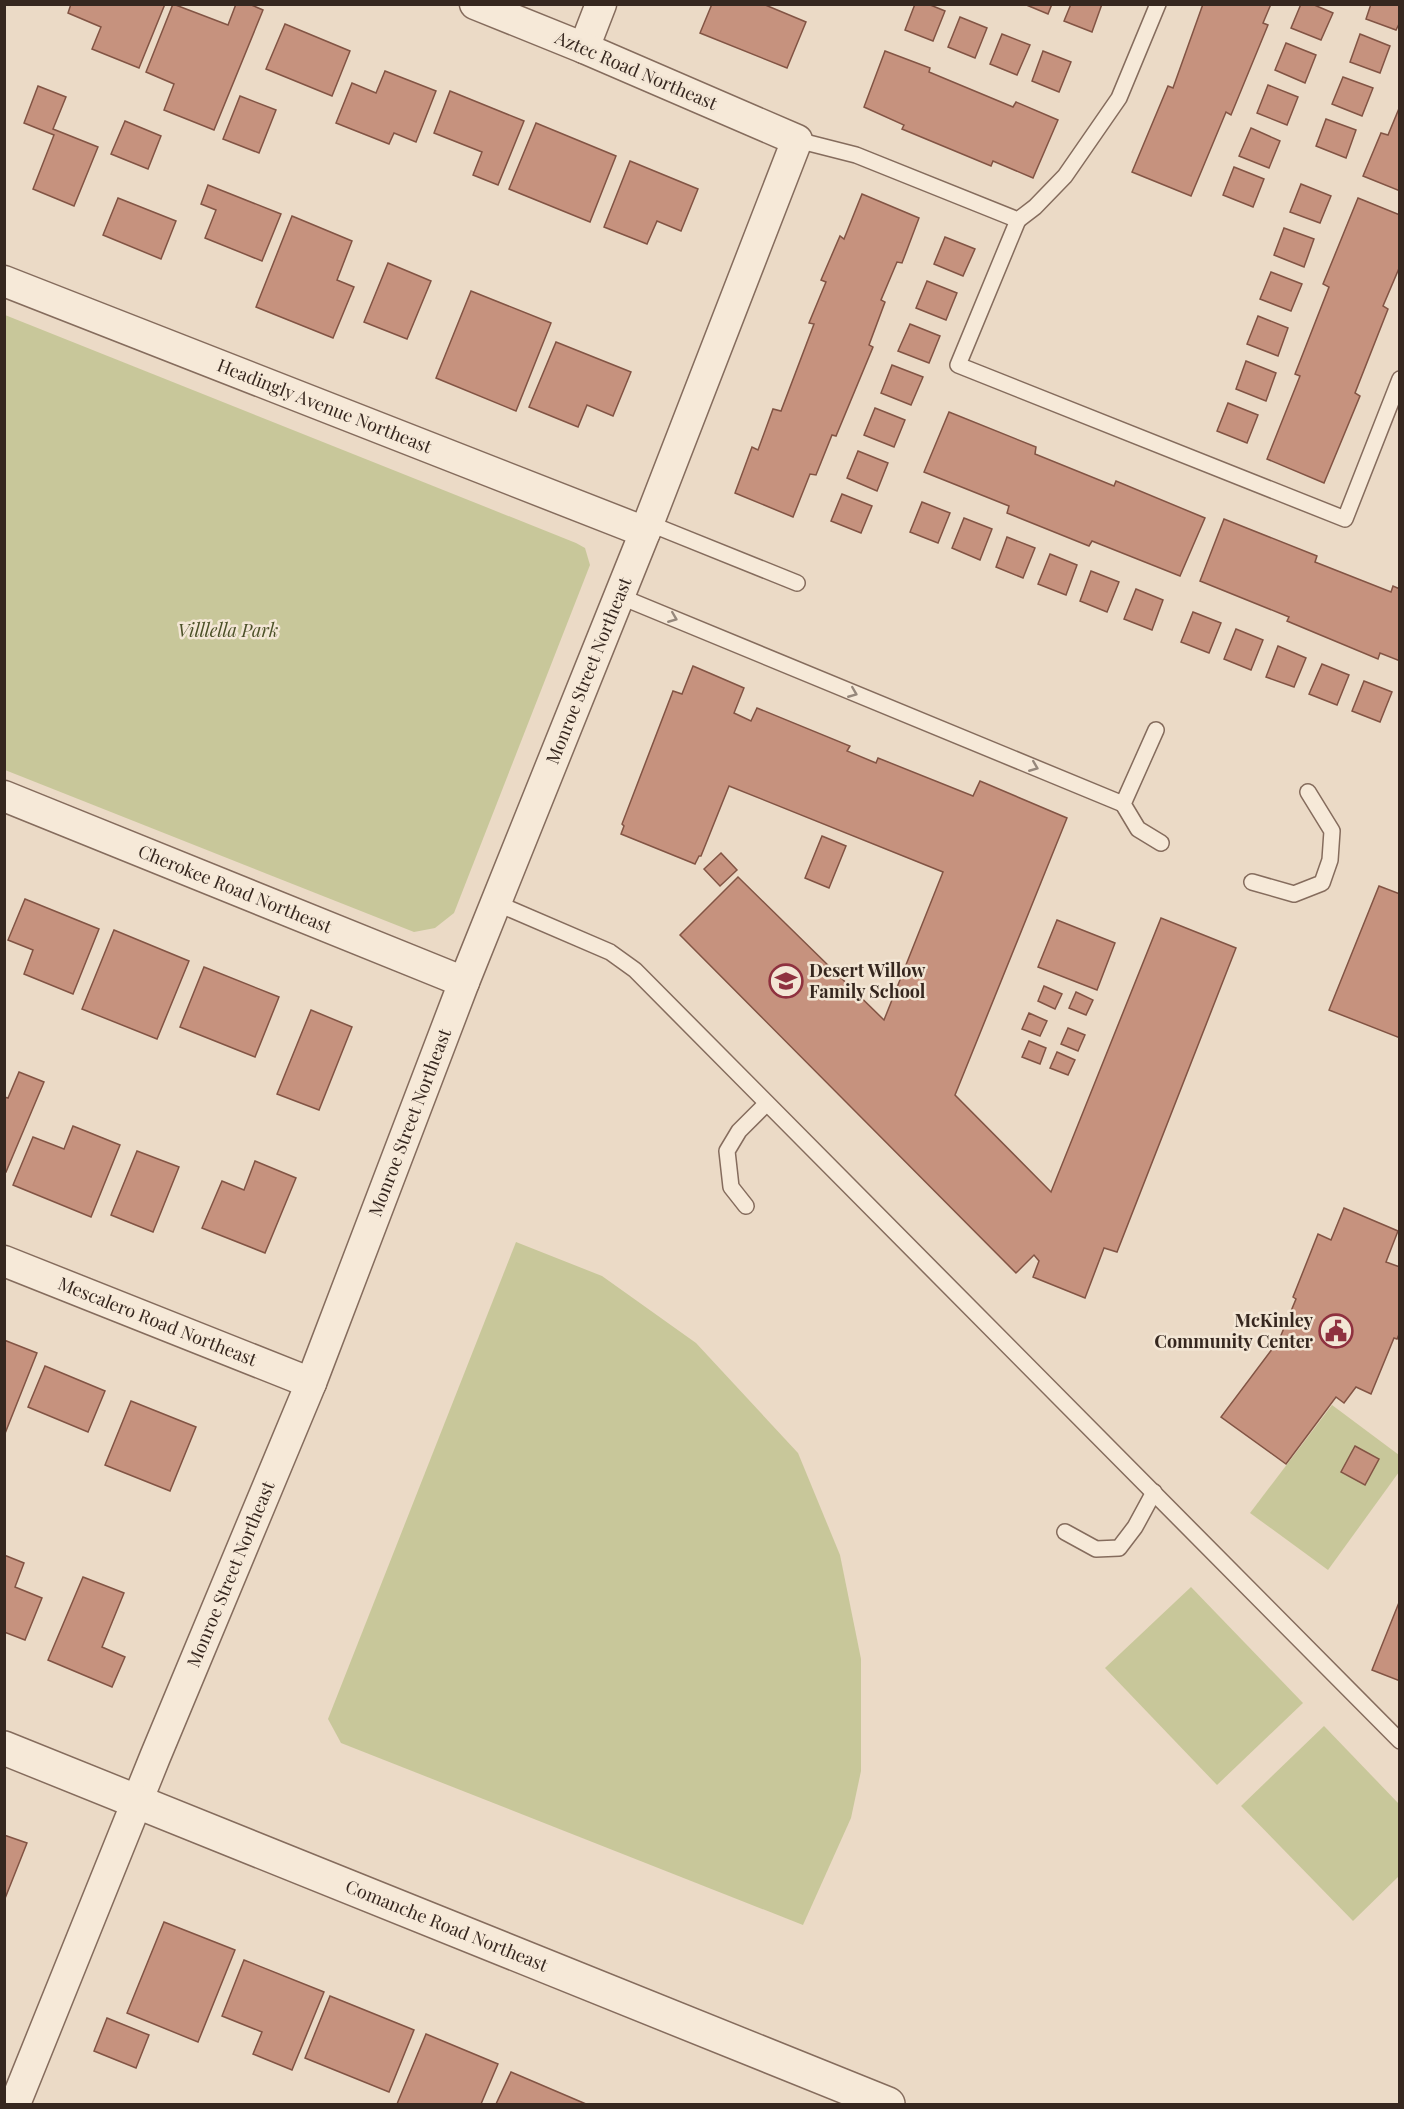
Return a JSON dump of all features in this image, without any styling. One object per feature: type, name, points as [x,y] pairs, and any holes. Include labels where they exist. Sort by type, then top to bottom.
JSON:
[{"type":"street","name":"Aztec Road Northeast","points":[[475,4],[584,48],[797,140]]},
{"type":"street","points":[[584,48],[601,4]]},
{"type":"street","name":"Monroe Street Northeast","points":[[15,2104],[311,1383],[464,982],[619,596],[797,140]]},
{"type":"street","name":"Headingly Avenue Northeast","points":[[4,281],[646,527]]},
{"type":"street","name":"Cherokee Road Northeast","points":[[4,796],[464,982]]},
{"type":"street","name":"Mescalero Road Northeast","points":[[4,1261],[311,1383]]},
{"type":"street","name":"Comanche Road Northeast","points":[[4,1748],[888,2104]]},
{"type":"lane","points":[[1158,4],[1119,98],[1065,176],[1035,207],[1018,220],[958,365],[1345,519],[1400,380]]},
{"type":"lane","points":[[797,140],[856,155],[1018,220]]},
{"type":"lane","points":[[646,527],[797,583]]},
{"type":"lane","points":[[619,596],[1123,804],[1138,829],[1161,843]]},
{"type":"lane","points":[[1123,804],[1156,730]]},
{"type":"lane","points":[[1252,882],[1294,894],[1322,883],[1330,860],[1332,831],[1308,792]]},
{"type":"lane","points":[[496,903],[610,952],[626,964],[1400,1741]]},
{"type":"lane","points":[[746,1206],[731,1187],[727,1151],[739,1131],[766,1104]]},
{"type":"lane","points":[[1065,1532],[1096,1549],[1119,1548],[1135,1527],[1154,1492]]},
{"type":"green space","name":"Villlella Park","points":[[5,315],[585,548],[590,565],[454,913],[435,928],[414,932],[5,770]]},
{"type":"green space","points":[[516,1242],[602,1276],[696,1343],[798,1453],[840,1555],[861,1659],[861,1771],[851,1818],[803,1925],[341,1743],[328,1719]]},
{"type":"green space","points":[[1332,1405],[1399,1455],[1399,1472],[1328,1570],[1250,1513]]},
{"type":"green space","points":[[1191,1587],[1303,1703],[1217,1785],[1105,1668]]},
{"type":"green space","points":[[1324,1726],[1399,1804],[1399,1876],[1353,1921],[1241,1806]]},
{"type":"building","points":[[71,4],[165,4],[139,68],[92,49],[101,27],[68,13]]},
{"type":"building","points":[[173,4],[228,25],[236,4],[249,4],[263,10],[214,130],[164,110],[174,84],[146,72]]},
{"type":"building","points":[[712,4],[763,4],[806,22],[787,68],[700,33]]},
{"type":"building","points":[[915,4],[928,4],[945,11],[933,41],[905,30]]},
{"type":"building","points":[[1024,4],[1052,4],[1048,14]]},
{"type":"building","points":[[1071,4],[1102,4],[1092,32],[1064,21]]},
{"type":"building","points":[[1203,4],[1271,4],[1263,23],[1268,25],[1231,115],[1226,112],[1191,196],[1132,172],[1168,86],[1173,88]]},
{"type":"building","points":[[1301,4],[1312,4],[1333,13],[1321,40],[1291,28]]},
{"type":"building","points":[[1371,4],[1400,4],[1400,22],[1396,30],[1366,19]]},
{"type":"building","points":[[960,17],[987,28],[975,58],[948,47]]},
{"type":"building","points":[[285,24],[350,51],[332,96],[266,69]]},
{"type":"building","points":[[1002,34],[1030,45],[1017,75],[990,64]]},
{"type":"building","points":[[1360,34],[1390,46],[1380,73],[1350,62]]},
{"type":"building","points":[[1286,43],[1316,55],[1305,83],[1275,70]]},
{"type":"building","points":[[885,51],[930,68],[929,72],[1013,107],[1016,102],[1058,120],[1033,178],[993,161],[991,166],[902,129],[904,125],[864,107]]},
{"type":"building","points":[[1043,51],[1071,62],[1059,92],[1032,81]]},
{"type":"building","points":[[385,71],[436,91],[416,142],[394,133],[389,144],[336,123],[352,83],[376,93]]},
{"type":"building","points":[[1343,77],[1373,88],[1362,116],[1332,104]]},
{"type":"building","points":[[1268,85],[1298,97],[1287,125],[1257,113]]},
{"type":"building","points":[[38,86],[66,97],[53,129],[98,147],[74,206],[33,189],[54,135],[24,123]]},
{"type":"building","points":[[450,91],[524,121],[498,185],[473,175],[482,152],[434,133]]},
{"type":"building","points":[[240,96],[276,110],[259,153],[223,139]]},
{"type":"building","points":[[1400,106],[1400,191],[1363,176],[1381,133],[1388,135]]},
{"type":"building","points":[[1326,119],[1356,130],[1346,158],[1316,146]]},
{"type":"building","points":[[125,121],[161,136],[148,169],[111,154]]},
{"type":"building","points":[[536,123],[616,156],[590,222],[509,189]]},
{"type":"building","points":[[1251,128],[1280,141],[1269,168],[1239,156]]},
{"type":"building","points":[[630,161],[698,189],[681,231],[657,221],[647,244],[604,227]]},
{"type":"building","points":[[1234,167],[1264,179],[1253,207],[1223,195]]},
{"type":"building","points":[[1301,184],[1331,196],[1320,223],[1290,212]]},
{"type":"building","points":[[208,185],[281,214],[262,261],[205,238],[216,210],[201,204]]},
{"type":"building","points":[[862,194],[919,218],[902,263],[897,262],[881,300],[885,302],[869,345],[873,347],[836,436],[832,435],[816,475],[810,474],[793,517],[735,493],[752,447],[758,450],[773,409],[781,411],[814,324],[809,323],[826,282],[821,280],[840,236],[844,239]]},
{"type":"building","points":[[118,198],[176,221],[161,259],[103,235]]},
{"type":"building","points":[[1358,198],[1400,215],[1400,266],[1383,306],[1388,309],[1355,393],[1360,396],[1324,483],[1267,459],[1300,376],[1295,374],[1329,287],[1323,284]]},
{"type":"building","points":[[292,216],[352,241],[337,280],[354,287],[333,338],[256,307]]},
{"type":"building","points":[[1284,228],[1314,239],[1304,267],[1274,255]]},
{"type":"building","points":[[945,237],[975,249],[963,276],[934,264]]},
{"type":"building","points":[[388,263],[431,281],[407,339],[364,322]]},
{"type":"building","points":[[1271,272],[1302,284],[1291,311],[1260,299]]},
{"type":"building","points":[[927,281],[957,293],[946,320],[916,308]]},
{"type":"building","points":[[471,291],[551,323],[516,411],[436,378]]},
{"type":"building","points":[[1258,316],[1288,328],[1278,356],[1247,344]]},
{"type":"building","points":[[910,324],[940,336],[929,363],[898,351]]},
{"type":"building","points":[[556,342],[631,372],[613,416],[587,405],[578,427],[529,407]]},
{"type":"building","points":[[1246,361],[1276,373],[1266,401],[1236,389]]},
{"type":"building","points":[[892,365],[923,377],[911,405],[881,393]]},
{"type":"building","points":[[1228,403],[1258,415],[1247,443],[1217,431]]},
{"type":"building","points":[[875,408],[905,420],[894,447],[864,435]]},
{"type":"building","points":[[949,412],[1036,447],[1035,454],[1114,486],[1116,481],[1205,518],[1180,576],[1092,541],[1089,546],[1007,513],[1009,506],[924,472]]},
{"type":"building","points":[[858,451],[888,463],[877,491],[847,478]]},
{"type":"building","points":[[842,494],[872,506],[861,533],[831,521]]},
{"type":"building","points":[[922,502],[950,513],[938,543],[910,532]]},
{"type":"building","points":[[964,518],[992,529],[980,560],[952,548]]},
{"type":"building","points":[[1224,519],[1317,556],[1315,562],[1391,592],[1393,586],[1400,589],[1400,661],[1380,653],[1378,659],[1287,621],[1289,617],[1200,581]]},
{"type":"building","points":[[1007,537],[1035,548],[1023,578],[996,567]]},
{"type":"building","points":[[1050,554],[1077,565],[1066,595],[1038,584]]},
{"type":"building","points":[[1091,571],[1119,582],[1107,612],[1080,601]]},
{"type":"building","points":[[1136,589],[1163,600],[1152,630],[1124,619]]},
{"type":"building","points":[[1193,612],[1221,623],[1209,653],[1181,642]]},
{"type":"building","points":[[1236,629],[1263,640],[1251,670],[1224,659]]},
{"type":"building","points":[[1278,646],[1306,658],[1294,687],[1266,677]]},
{"type":"building","points":[[1322,664],[1349,675],[1337,705],[1309,694]]},
{"type":"building","points":[[693,666],[744,688],[734,713],[751,721],[757,708],[850,746],[847,751],[876,763],[878,758],[973,796],[980,781],[1067,818],[955,1095],[1051,1192],[1161,918],[1236,948],[1117,1252],[1104,1248],[1085,1298],[1033,1277],[1039,1261],[1034,1255],[1016,1273],[680,935],[738,877],[884,1020],[943,872],[729,786],[701,856],[695,864],[621,834],[624,826],[622,824],[673,691],[682,694]]},
{"type":"building","points":[[1364,681],[1392,692],[1380,722],[1352,711]]},
{"type":"building","points":[[822,836],[846,846],[829,888],[805,878]]},
{"type":"building","points":[[721,853],[737,870],[720,886],[704,869]]},
{"type":"building","points":[[1379,886],[1400,894],[1400,1038],[1329,1010]]},
{"type":"building","points":[[25,899],[99,929],[73,994],[24,974],[33,950],[8,940]]},
{"type":"building","points":[[1057,920],[1115,943],[1097,990],[1038,967]]},
{"type":"building","points":[[114,930],[189,961],[157,1039],[82,1009]]},
{"type":"building","points":[[204,967],[279,997],[255,1057],[180,1027]]},
{"type":"building","points":[[1044,986],[1062,994],[1055,1009],[1038,1001]]},
{"type":"building","points":[[1076,992],[1093,1000],[1086,1015],[1069,1008]]},
{"type":"building","points":[[311,1010],[352,1027],[319,1110],[277,1094]]},
{"type":"building","points":[[1029,1013],[1047,1021],[1040,1036],[1022,1029]]},
{"type":"building","points":[[1068,1028],[1085,1035],[1078,1051],[1061,1044]]},
{"type":"building","points":[[1029,1041],[1046,1048],[1040,1064],[1022,1057]]},
{"type":"building","points":[[1057,1052],[1075,1060],[1068,1075],[1050,1068]]},
{"type":"building","points":[[19,1072],[44,1082],[6,1172],[4,1171],[4,1097],[8,1098]]},
{"type":"building","points":[[73,1126],[120,1145],[91,1217],[13,1185],[33,1137],[64,1149]]},
{"type":"building","points":[[137,1151],[179,1167],[153,1232],[111,1215]]},
{"type":"building","points":[[255,1161],[296,1178],[265,1253],[202,1228],[222,1181],[244,1190]]},
{"type":"building","points":[[1344,1208],[1398,1231],[1386,1262],[1400,1267],[1400,1332],[1397,1339],[1394,1338],[1371,1394],[1356,1387],[1344,1403],[1336,1397],[1286,1464],[1221,1417],[1279,1340],[1318,1234],[1331,1240]]},
{"type":"building","points":[[4,1340],[37,1353],[4,1436]]},
{"type":"building","points":[[45,1366],[105,1391],[88,1432],[28,1407]]},
{"type":"building","points":[[131,1401],[196,1427],[170,1491],[105,1465]]},
{"type":"building","points":[[1355,1446],[1379,1459],[1365,1485],[1341,1472]]},
{"type":"building","points":[[4,1555],[24,1563],[15,1587],[42,1598],[25,1640],[4,1632]]},
{"type":"building","points":[[83,1577],[124,1593],[102,1647],[125,1657],[112,1687],[48,1660]]},
{"type":"building","points":[[1400,1600],[1400,1681],[1372,1670]]},
{"type":"building","points":[[4,1835],[27,1843],[4,1901]]},
{"type":"building","points":[[164,1922],[235,1950],[198,2042],[127,2013]]},
{"type":"building","points":[[244,1960],[324,1992],[292,2070],[253,2054],[262,2032],[222,2016]]},
{"type":"building","points":[[330,1996],[414,2030],[389,2092],[305,2058]]},
{"type":"building","points":[[107,2018],[149,2035],[136,2068],[94,2051]]},
{"type":"building","points":[[426,2034],[498,2064],[481,2104],[397,2104]]},
{"type":"building","points":[[511,2072],[586,2104],[496,2104]]},
{"type":"place","name":"Desert Willow Family School","points":[[786,981]]},
{"type":"place","name":"McKinley Community Center","points":[[1336,1331]]}]
